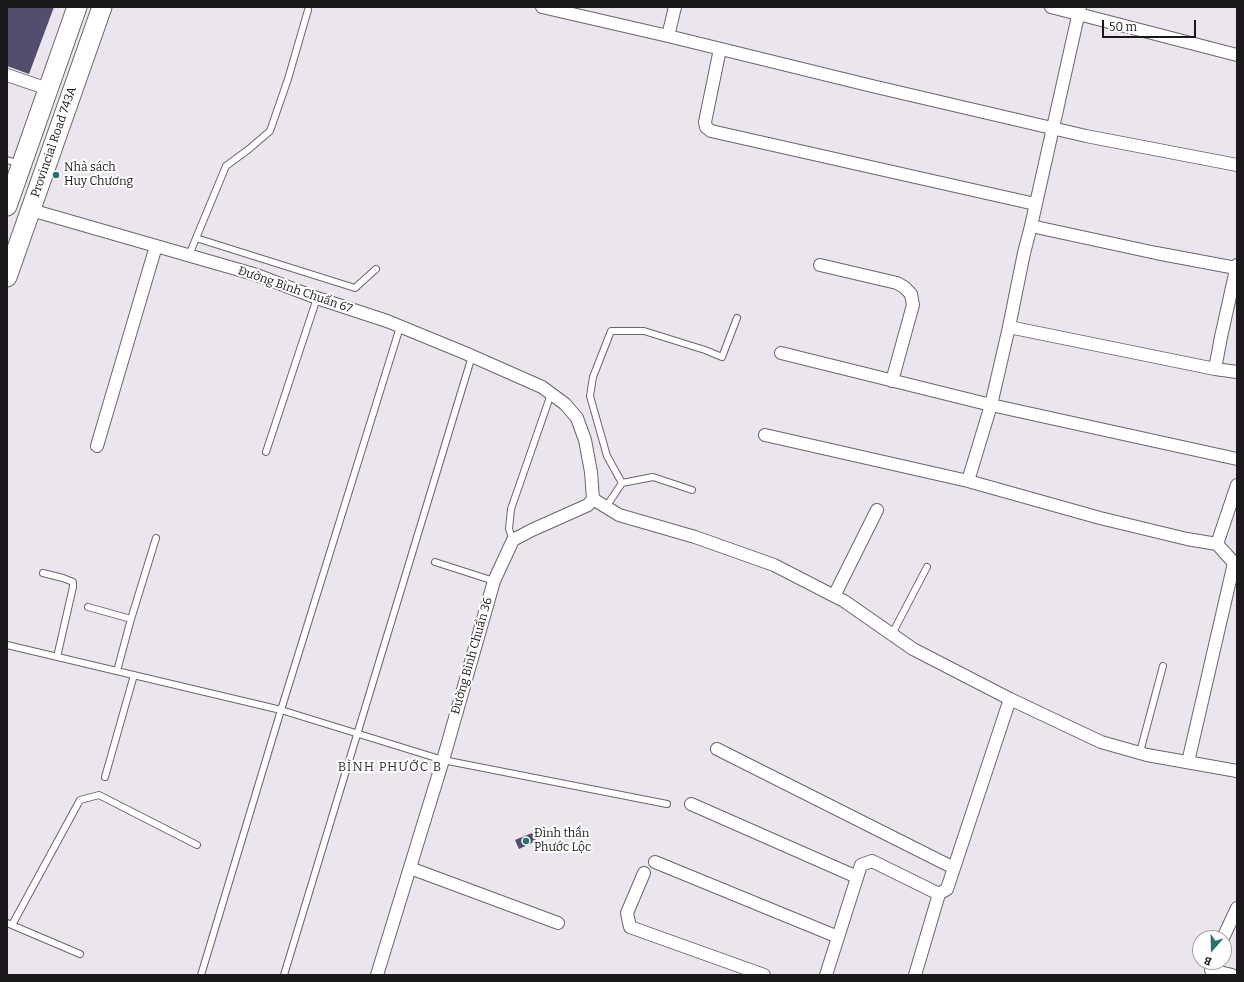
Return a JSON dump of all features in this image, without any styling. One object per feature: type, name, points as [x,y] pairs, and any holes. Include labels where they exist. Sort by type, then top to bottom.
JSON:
[{"type":"main road","name":"Provincial Road 743A","points":[[7,206],[14,163],[48,89],[77,7]]},
{"type":"main road","name":"Provincial Road 743A","points":[[7,277],[102,7]]},
{"type":"street","points":[[542,7],[1086,136],[1237,165]]},
{"type":"street","points":[[668,36],[675,7]]},
{"type":"street","points":[[1051,7],[1079,11],[1237,55]]},
{"type":"street","points":[[968,482],[991,405],[1079,11]]},
{"type":"street","points":[[720,49],[705,122],[706,127],[711,131],[1035,204]]},
{"type":"street","points":[[7,75],[48,89]]},
{"type":"street","name":"Đường Bình Chuẩn 67","points":[[30,210],[257,275],[317,298],[387,321],[542,387],[551,394]]},
{"type":"street","points":[[1031,226],[1156,252],[1237,266],[1215,369]]},
{"type":"street","points":[[97,446],[156,246]]},
{"type":"street","points":[[820,265],[897,283],[911,294],[913,305],[892,381]]},
{"type":"street","points":[[1009,327],[1215,369],[1237,372]]},
{"type":"street","points":[[781,354],[991,405],[1237,460]]},
{"type":"street","points":[[513,540],[588,505],[593,499],[591,472],[585,440],[577,418],[565,404],[551,394]]},
{"type":"street","points":[[765,435],[968,482],[1180,538],[1217,544],[1234,564],[1188,762]]},
{"type":"street","points":[[1217,544],[1237,485]]},
{"type":"street","points":[[593,499],[619,515],[695,537],[774,565],[844,601],[913,649],[1010,699],[1101,742],[1140,752],[1237,771]]},
{"type":"street","points":[[834,596],[877,510]]},
{"type":"street","name":"Đường Bình Chuẩn 36","points":[[377,975],[443,760],[494,581],[513,540]]},
{"type":"street","points":[[915,975],[939,894],[947,889],[1010,699]]},
{"type":"street","points":[[717,749],[954,868]]},
{"type":"street","points":[[690,804],[857,877]]},
{"type":"street","points":[[826,975],[861,865],[872,861],[939,894]]},
{"type":"street","points":[[655,862],[838,937]]},
{"type":"street","points":[[410,868],[558,923]]},
{"type":"street","points":[[644,874],[627,913],[630,927],[764,975]]},
{"type":"street","points":[[1227,930],[1237,908]]},
{"type":"street","points":[[1214,970],[1232,975]]},
{"type":"lane","points":[[189,255],[226,166],[270,131],[288,79],[308,10]]},
{"type":"lane","points":[[196,238],[355,288],[376,268]]},
{"type":"lane","points":[[266,452],[317,298]]},
{"type":"lane","points":[[622,483],[607,456],[590,396],[593,377],[611,331],[644,331],[705,350],[722,357],[737,318]]},
{"type":"lane","points":[[201,975],[281,710],[400,327]]},
{"type":"lane","points":[[284,975],[472,356]]},
{"type":"lane","points":[[513,540],[508,529],[511,509],[551,394]]},
{"type":"lane","points":[[606,507],[622,483],[653,477],[692,490]]},
{"type":"lane","points":[[117,671],[156,538]]},
{"type":"lane","points":[[434,562],[494,581]]},
{"type":"lane","points":[[892,634],[927,567]]},
{"type":"lane","points":[[43,573],[73,582],[73,588],[57,657]]},
{"type":"lane","points":[[88,607],[132,619]]},
{"type":"lane","points":[[7,646],[281,710],[443,760],[667,804]]},
{"type":"lane","points":[[1140,752],[1164,666]]},
{"type":"lane","points":[[104,777],[134,675]]},
{"type":"lane","points":[[80,954],[9,924],[80,800],[99,795],[196,846]]},
{"type":"building","points":[[7,7],[54,7],[29,74],[7,66]]},
{"type":"building","name":"Đình thần Phước Lộc","points":[[532,833],[536,841],[519,849],[515,840]]},
{"type":"place","name":"Nhà sách Huy Chương","points":[[56,175]]},
{"type":"place","name":"Đình thần Phước Lộc","points":[[526,841]]},
{"type":"district","name":"BÌNH PHƯỚC B","points":[[390,767]]}]
